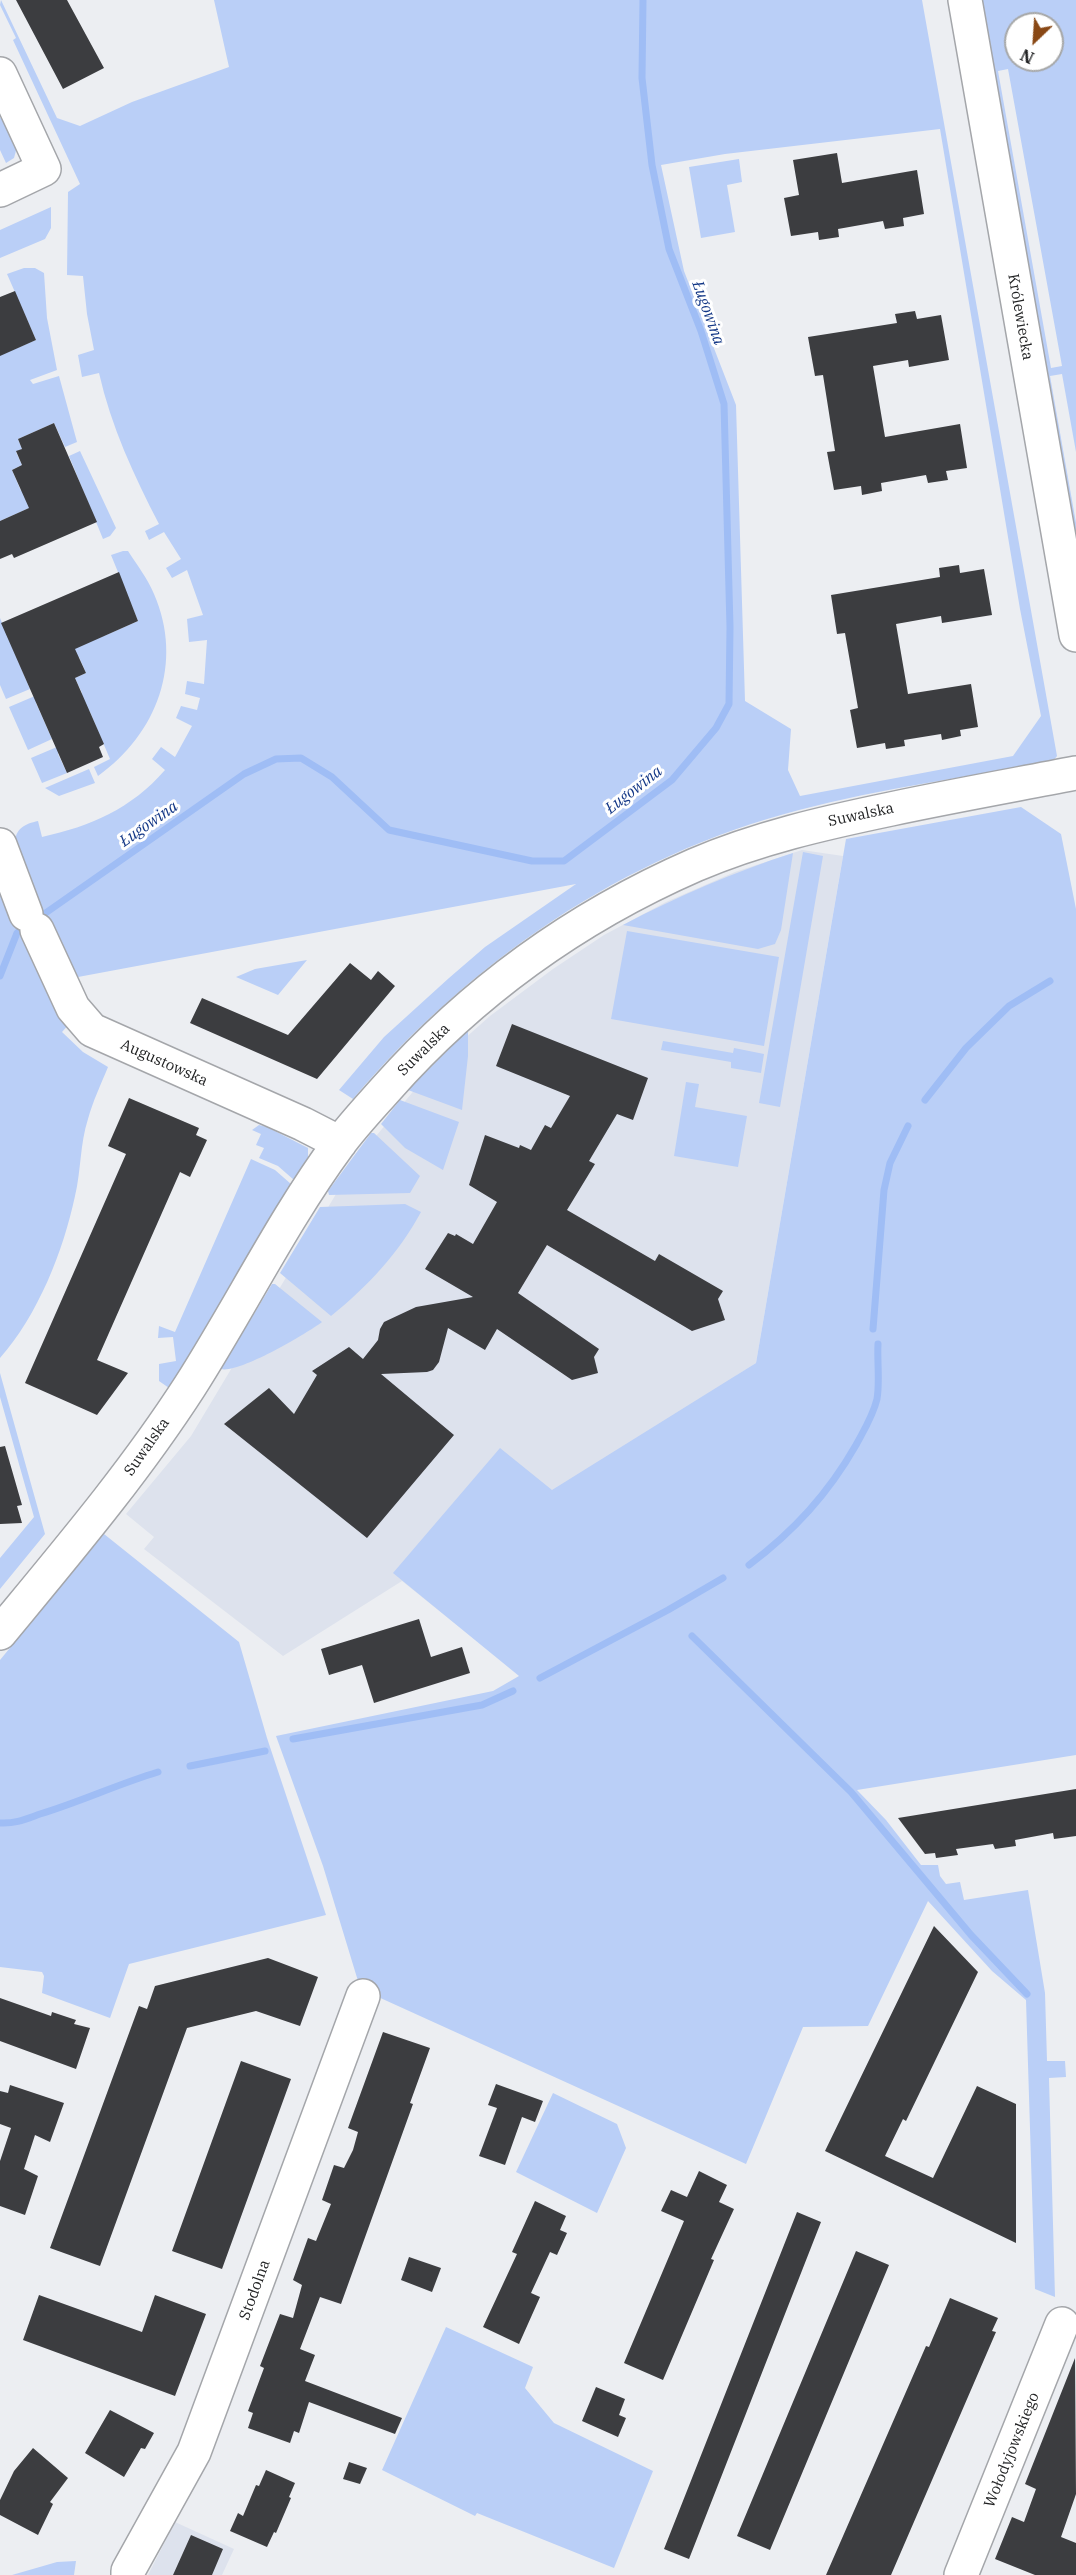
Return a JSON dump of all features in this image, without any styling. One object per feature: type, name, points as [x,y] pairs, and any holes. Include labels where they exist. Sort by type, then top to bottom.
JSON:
[{"type":"street","name":"Królewiecka","points":[[965,0],[1076,635]]},
{"type":"street","points":[[0,74],[44,169],[0,190]]},
{"type":"street","name":"Suwalska","points":[[0,1633],[116,1490],[190,1387],[305,1195],[340,1143],[440,1032],[519,965],[586,920],[648,887],[698,864],[768,838],[837,819],[1076,773]]},
{"type":"street","name":"Augustowska","points":[[0,845],[32,922],[73,1008],[92,1030],[303,1124],[340,1143]]},
{"type":"street","name":"Stodolna","points":[[128,2575],[128,2571],[194,2452],[363,1996]]},
{"type":"street","name":"Wołodyjowskiego","points":[[961,2575],[1062,2324]]},
{"type":"shaded area","points":[[1,0],[57,118],[80,126],[132,102],[229,67],[214,0],[922,0],[1057,756],[1053,761],[830,802],[734,830],[672,855],[612,885],[554,920],[499,959],[447,1002],[398,1049],[353,1099],[339,1090],[384,1037],[485,947],[576,884],[78,977],[51,923],[34,903],[15,839],[19,830],[25,825],[38,821],[42,837],[93,821],[124,805],[152,784],[165,770],[152,759],[161,747],[175,757],[192,726],[176,718],[181,706],[197,710],[200,698],[185,694],[187,681],[204,684],[207,640],[189,642],[187,619],[203,615],[187,570],[172,578],[166,568],[181,559],[164,532],[149,540],[145,531],[159,524],[124,450],[99,373],[82,377],[78,355],[94,350],[83,276],[67,275],[68,192],[80,184],[13,40],[16,38],[0,5]],"holes":[[[940,129],[1020,609],[1041,716],[1013,756],[800,796],[788,770],[791,729],[745,701],[736,405],[684,271],[661,165],[725,154]]]},
{"type":"shaded area","points":[[980,0],[1076,0],[1076,452],[1062,374],[1050,376],[1076,523],[1076,553]],"holes":[[[1004,12],[1064,12],[1064,72],[1009,72],[1062,366],[1051,368],[998,71],[1004,70]]]},
{"type":"shaded area","points":[[4,117],[17,147],[14,158],[6,163],[0,150],[0,118]]},
{"type":"shaded area","points":[[739,159],[742,182],[727,185],[735,232],[701,238],[689,167]]},
{"type":"shaded area","points":[[51,207],[51,228],[45,239],[0,258],[0,230]]},
{"type":"shaded area","points":[[24,268],[35,268],[44,273],[47,318],[57,370],[30,380],[33,384],[59,376],[77,442],[65,447],[54,423],[18,439],[22,449],[16,452],[22,465],[12,470],[21,491],[37,484],[45,501],[0,521],[0,355],[36,340],[7,274]]},
{"type":"shaded area","points":[[80,451],[116,528],[110,536],[103,539],[69,456]]},
{"type":"shaded area","points":[[128,551],[146,577],[154,594],[163,620],[166,646],[165,671],[150,718],[136,740],[119,759],[98,776],[94,767],[110,759],[90,712],[76,696],[82,693],[75,678],[86,673],[79,657],[62,663],[53,643],[99,624],[104,636],[138,621],[111,555]]},
{"type":"shaded area","points":[[0,618],[30,689],[6,699],[0,685]]},
{"type":"shaded area","points":[[42,693],[36,703],[52,739],[28,750],[9,707]]},
{"type":"shaded area","points":[[64,744],[58,754],[67,773],[42,783],[31,758]]},
{"type":"shaded area","points":[[89,769],[95,783],[59,796],[45,788]]},
{"type":"shaded area","points":[[1021,807],[1061,834],[1076,909],[1076,1755],[857,1790],[886,1820],[921,1865],[938,1865],[940,1876],[946,1884],[960,1882],[964,1900],[1028,1890],[1045,1993],[1047,2061],[1065,2061],[1066,2077],[1049,2078],[1055,2297],[1035,2289],[1026,2000],[992,1971],[928,1901],[868,2026],[803,2027],[746,2164],[365,1991],[358,1981],[323,1866],[276,1736],[493,1691],[519,1676],[393,1573],[500,1448],[552,1490],[756,1363],[846,839]]},
{"type":"shaded area","points":[[802,850],[843,856],[756,1363],[737,1375],[519,1675],[402,1581],[283,1656],[144,1549],[154,1537],[126,1514],[191,1436],[357,1159],[436,1064],[490,1016],[553,969],[604,935],[666,902],[735,872]]},
{"type":"shaded area","points":[[803,852],[823,856],[780,1107],[759,1103]]},
{"type":"shaded area","points":[[793,853],[781,930],[775,944],[758,949],[623,925],[706,885]]},
{"type":"shaded area","points":[[0,881],[71,1022],[62,1032],[83,1052],[108,1067],[85,1128],[75,1196],[56,1261],[37,1303],[14,1341],[0,1358]]},
{"type":"shaded area","points":[[627,931],[779,957],[764,1046],[611,1019]]},
{"type":"shaded area","points":[[307,960],[278,995],[236,977],[255,969]]},
{"type":"shaded area","points":[[468,1030],[468,1056],[462,1110],[408,1090]]},
{"type":"shaded area","points":[[663,1041],[733,1053],[734,1048],[764,1054],[761,1073],[731,1068],[731,1062],[661,1050]]},
{"type":"shaded area","points":[[686,1082],[699,1084],[695,1107],[747,1116],[738,1167],[674,1156]]},
{"type":"shaded area","points":[[400,1100],[459,1122],[443,1170],[405,1148],[381,1124]]},
{"type":"shaded area","points":[[259,1125],[308,1148],[308,1157],[294,1180],[278,1166],[259,1158],[264,1148],[256,1145],[261,1134],[252,1130]]},
{"type":"shaded area","points":[[371,1133],[374,1133],[420,1176],[410,1193],[329,1195],[328,1191]]},
{"type":"shaded area","points":[[251,1159],[275,1170],[291,1184],[169,1388],[159,1381],[159,1364],[176,1361],[173,1337],[158,1338],[159,1326],[175,1332]]},
{"type":"shaded area","points":[[405,1204],[421,1212],[403,1241],[357,1293],[331,1316],[280,1273],[320,1207]]},
{"type":"shaded area","points":[[272,1284],[275,1284],[322,1322],[256,1359],[230,1369],[221,1369]]},
{"type":"shaded area","points":[[0,1373],[45,1534],[0,1589],[0,1558],[34,1517],[0,1397]]},
{"type":"shaded area","points":[[104,1534],[239,1642],[267,1738],[326,1915],[129,1964],[110,2018],[42,1993],[44,1976],[42,1972],[0,1967],[0,1660]]},
{"type":"shaded area","points":[[553,2093],[617,2124],[626,2148],[597,2213],[516,2172]]},
{"type":"shaded area","points":[[446,2327],[533,2367],[525,2388],[554,2423],[653,2471],[614,2568],[477,2513],[475,2516],[382,2470]]},
{"type":"shaded area","points":[[175,2522],[234,2549],[222,2575],[148,2575]]},
{"type":"shaded area","points":[[76,2561],[74,2575],[12,2575],[57,2562]]},
{"type":"building","points":[[16,0],[67,0],[104,68],[63,89]]},
{"type":"building","points":[[837,153],[842,183],[917,170],[924,214],[903,218],[904,226],[885,229],[883,221],[838,229],[839,237],[819,240],[818,232],[791,236],[784,198],[799,195],[793,160]]},
{"type":"building","points":[[15,291],[36,340],[0,356],[0,297]]},
{"type":"building","points":[[915,311],[917,319],[941,315],[949,360],[909,367],[908,360],[873,366],[885,437],[960,424],[967,468],[946,471],[948,480],[928,483],[926,475],[881,483],[882,491],[862,495],[861,486],[834,490],[827,452],[835,451],[823,375],[815,376],[808,337],[897,323],[895,314]]},
{"type":"building","points":[[54,423],[97,522],[14,558],[12,554],[0,559],[0,521],[29,508],[12,470],[22,465],[16,451],[22,449],[18,439]]},
{"type":"building","points":[[959,565],[960,573],[984,569],[992,615],[942,623],[941,616],[896,624],[908,694],[971,684],[978,727],[960,730],[961,736],[942,740],[941,734],[904,740],[905,746],[886,749],[885,743],[857,748],[850,710],[858,708],[845,633],[837,634],[831,595],[940,577],[939,568]]},
{"type":"building","points":[[119,572],[138,621],[75,649],[86,673],[75,678],[104,744],[99,747],[103,757],[67,773],[1,623]]},
{"type":"building","points":[[350,963],[371,980],[378,971],[395,986],[317,1079],[190,1023],[202,998],[288,1035]]},
{"type":"building","points":[[512,1024],[648,1078],[633,1120],[617,1114],[589,1161],[595,1164],[567,1210],[655,1261],[659,1254],[723,1291],[718,1299],[725,1320],[692,1331],[547,1245],[518,1293],[599,1349],[594,1357],[598,1373],[572,1380],[497,1329],[485,1350],[448,1328],[439,1362],[433,1370],[381,1374],[454,1435],[367,1538],[224,1424],[269,1388],[294,1414],[317,1375],[312,1371],[349,1347],[363,1359],[378,1340],[384,1322],[416,1307],[473,1297],[425,1269],[448,1233],[455,1236],[456,1234],[473,1244],[497,1202],[469,1185],[485,1135],[519,1148],[520,1145],[531,1150],[545,1125],[551,1128],[570,1096],[496,1066]]},
{"type":"building","points":[[129,1098],[199,1128],[196,1135],[207,1140],[190,1177],[180,1172],[97,1360],[128,1373],[97,1415],[25,1383],[126,1154],[108,1146]]},
{"type":"building","points":[[5,1446],[22,1505],[17,1506],[22,1523],[0,1524],[0,1447]]},
{"type":"building","points":[[419,1619],[431,1657],[462,1647],[470,1673],[374,1703],[362,1665],[329,1675],[321,1649]]},
{"type":"building","points":[[1076,1789],[1076,1836],[1054,1839],[1053,1833],[1015,1840],[1016,1846],[995,1849],[993,1844],[956,1849],[958,1855],[936,1858],[935,1853],[925,1854],[898,1818]]},
{"type":"building","points":[[934,1926],[978,1972],[906,2121],[903,2119],[885,2156],[933,2178],[977,2086],[1016,2104],[1016,2243],[825,2151]]},
{"type":"building","points":[[268,1958],[318,1977],[300,2026],[256,2011],[187,2028],[100,2266],[50,2248],[139,2006],[147,2009],[155,1986]]},
{"type":"building","points":[[0,1998],[51,2016],[52,2012],[76,2020],[74,2024],[90,2028],[76,2069],[0,2041]]},
{"type":"building","points":[[383,2032],[430,2048],[410,2103],[413,2104],[341,2304],[320,2297],[300,2349],[315,2355],[305,2381],[402,2418],[395,2434],[309,2402],[299,2433],[294,2431],[290,2443],[248,2428],[253,2413],[248,2411],[264,2368],[260,2366],[280,2314],[293,2318],[302,2285],[293,2280],[308,2238],[316,2241],[331,2204],[322,2200],[334,2165],[344,2168],[353,2150],[358,2132],[348,2128]]},
{"type":"building","points":[[241,2061],[291,2079],[222,2269],[172,2251]]},
{"type":"building","points":[[496,2084],[543,2101],[535,2122],[522,2117],[505,2165],[479,2156],[497,2108],[488,2105]]},
{"type":"building","points":[[10,2085],[64,2103],[50,2142],[35,2135],[24,2169],[38,2176],[25,2215],[0,2206],[0,2161],[11,2128],[0,2124],[0,2091],[8,2093]]},
{"type":"building","points":[[699,2171],[727,2185],[719,2202],[734,2209],[711,2259],[714,2260],[663,2380],[624,2363],[684,2221],[661,2211],[671,2190],[687,2197]]},
{"type":"building","points":[[535,2201],[566,2216],[560,2230],[567,2233],[557,2255],[550,2252],[531,2293],[540,2297],[519,2344],[483,2327],[517,2254],[512,2252]]},
{"type":"building","points":[[797,2212],[821,2222],[689,2559],[664,2549]]},
{"type":"building","points":[[856,2251],[889,2265],[770,2550],[737,2536]]},
{"type":"building","points":[[409,2257],[441,2268],[432,2292],[401,2280]]},
{"type":"building","points":[[39,2295],[142,2332],[155,2295],[206,2314],[175,2396],[23,2340]]},
{"type":"building","points":[[950,2298],[998,2318],[992,2331],[996,2332],[891,2575],[826,2575],[926,2346],[929,2347]]},
{"type":"building","points":[[1075,2358],[1076,2494],[1061,2537],[1076,2543],[1076,2575],[1035,2575],[995,2559],[1012,2517],[1024,2522],[1036,2489],[1025,2484]]},
{"type":"building","points":[[596,2387],[625,2399],[619,2415],[626,2418],[618,2437],[582,2421]]},
{"type":"building","points":[[110,2410],[154,2433],[145,2449],[141,2448],[124,2477],[85,2453]]},
{"type":"building","points":[[33,2448],[68,2478],[50,2502],[53,2504],[38,2535],[0,2515],[0,2500],[14,2471]]},
{"type":"building","points":[[349,2462],[367,2468],[360,2484],[343,2479]]},
{"type":"building","points":[[266,2470],[295,2483],[276,2533],[274,2532],[267,2547],[230,2531],[238,2513],[243,2516],[256,2485],[259,2486]]},
{"type":"building","points":[[191,2535],[223,2549],[212,2575],[173,2575]]},
{"type":"waterway","name":"Ługowina","points":[[37,919],[244,774],[276,759],[301,758],[332,777],[389,830],[532,861],[564,861],[672,780],[716,728],[729,704],[730,627],[724,404],[701,331],[669,249],[652,165],[642,78],[643,0]]},
{"type":"waterway","name":"Ługowina","points":[[0,976],[17,933],[28,925]]},
{"type":"waterway","points":[[925,1100],[966,1048],[1009,1006],[1050,981]]},
{"type":"waterway","points":[[873,1329],[884,1190],[890,1163],[908,1126]]},
{"type":"waterway","points":[[749,1565],[781,1539],[809,1511],[834,1480],[856,1445],[871,1417],[877,1399],[878,1344]]},
{"type":"waterway","points":[[540,1678],[723,1578]]},
{"type":"waterway","points":[[692,1636],[851,1792],[971,1935],[1027,1994]]},
{"type":"waterway","points":[[293,1739],[482,1705],[513,1691]]},
{"type":"waterway","points":[[190,1766],[265,1751]]},
{"type":"waterway","points":[[0,1823],[25,1819],[158,1772]]}]
